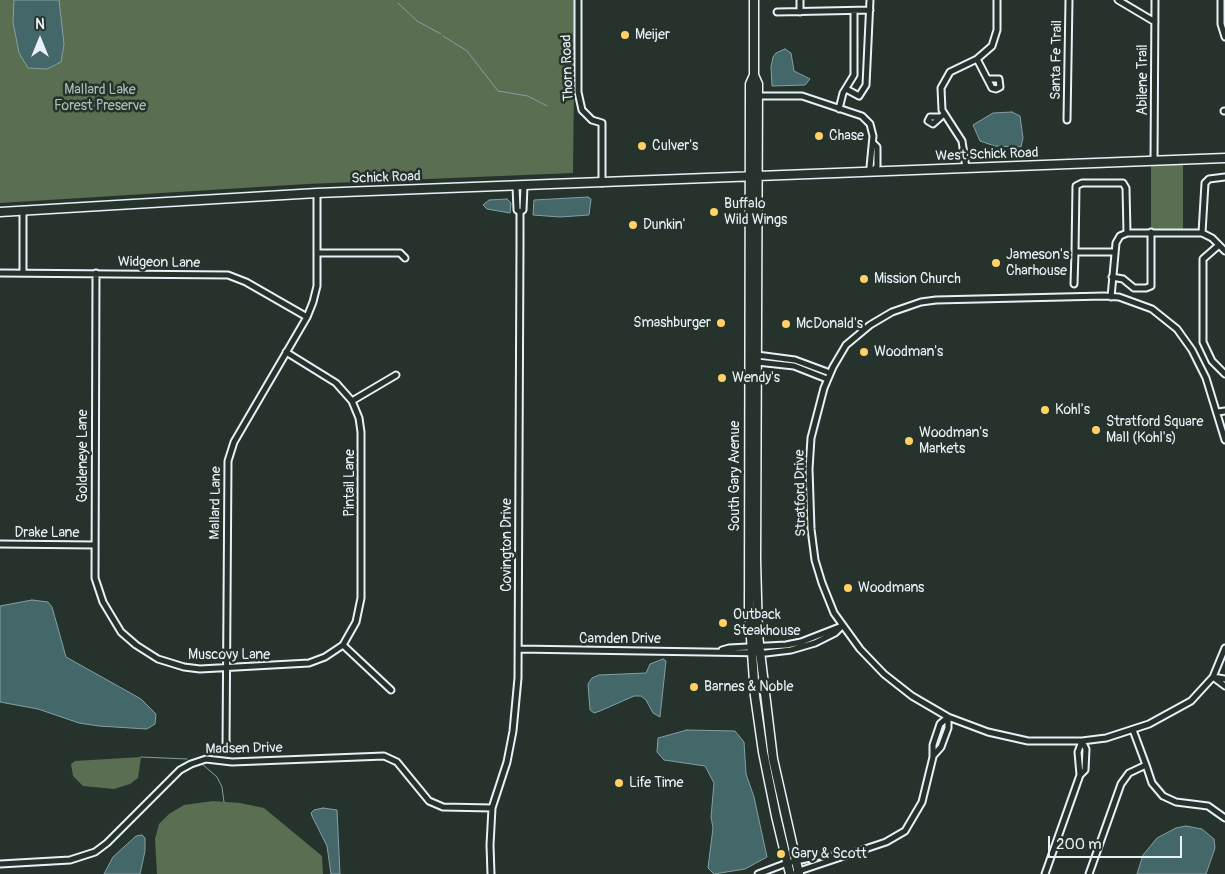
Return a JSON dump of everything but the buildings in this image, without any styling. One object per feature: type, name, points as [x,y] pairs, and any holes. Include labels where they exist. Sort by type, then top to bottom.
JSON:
[{"type":"main road","name":"South Gary Avenue","points":[[754,0],[754,75],[758,84],[758,96],[754,177],[748,570],[751,650],[765,760],[791,862]]},
{"type":"main road","name":"South Gary Avenue","points":[[754,75],[750,84],[754,177],[757,359],[756,580],[759,650],[773,758],[793,873]]},
{"type":"main road","name":"West Schick Road","points":[[754,177],[1225,158]]},
{"type":"main road","name":"Schick Road","points":[[0,212],[317,193],[754,177]]},
{"type":"street","name":"Thorn Road","points":[[578,0],[578,92],[582,110],[592,120],[602,123],[602,183]]},
{"type":"street","points":[[800,0],[800,12]]},
{"type":"street","points":[[846,89],[859,96],[866,85],[869,75],[870,0]]},
{"type":"street","points":[[966,168],[962,141],[942,115],[940,98],[944,80],[950,72],[977,59],[992,46],[995,39],[997,0]]},
{"type":"street","name":"Santa Fe Trail","points":[[1068,120],[1069,0]]},
{"type":"street","points":[[1118,0],[1155,22]]},
{"type":"street","name":"Abilene Trail","points":[[1154,161],[1155,0]]},
{"type":"street","points":[[1221,0],[1221,24],[1225,37]]},
{"type":"street","points":[[777,12],[870,10]]},
{"type":"street","points":[[839,109],[854,69],[854,11]]},
{"type":"street","points":[[977,59],[989,79]]},
{"type":"street","points":[[758,96],[802,96],[862,116],[870,124],[873,143],[870,146],[870,166],[873,172]]},
{"type":"street","points":[[1202,233],[1205,183],[1209,179],[1225,177]]},
{"type":"street","points":[[1074,284],[1076,186],[1082,183],[1123,183],[1126,188],[1127,233]]},
{"type":"street","name":"Covington Drive","points":[[491,874],[492,808],[507,762],[513,731],[518,649],[520,212],[517,210],[520,186]]},
{"type":"street","name":"Mallard Lane","points":[[226,746],[228,462],[234,442],[307,317],[317,286],[317,193]]},
{"type":"street","points":[[23,210],[24,273]]},
{"type":"street","points":[[1112,277],[1123,279],[1134,288],[1150,286],[1151,232]]},
{"type":"street","points":[[1111,296],[1114,252],[1117,240],[1127,233],[1202,233],[1212,238],[1225,252]]},
{"type":"street","points":[[1219,245],[1203,259],[1203,342],[1212,361],[1225,374]]},
{"type":"street","points":[[1074,252],[1114,252]]},
{"type":"street","points":[[317,253],[400,253],[405,258]]},
{"type":"street","name":"Widgeon Lane","points":[[0,272],[228,275],[246,282],[307,317]]},
{"type":"street","name":"Goldeneye Lane","points":[[96,273],[94,567],[99,592],[109,615],[122,632]]},
{"type":"street","name":"Stratford Drive","points":[[1225,440],[1218,412],[1198,360],[1177,329],[1152,309],[1111,296],[938,300],[912,304],[881,318],[846,345],[829,376],[812,438],[809,469],[810,509],[818,572],[826,596],[842,626],[884,674],[917,699],[948,717],[1016,739],[1082,742],[1106,738],[1133,730],[1168,715],[1191,701],[1213,677],[1225,648]]},
{"type":"street","name":"Pintail Lane","points":[[286,352],[334,381],[352,401],[359,418],[361,432],[361,598],[356,622],[343,644]]},
{"type":"street","points":[[757,359],[795,360],[829,376]]},
{"type":"street","points":[[352,401],[396,375]]},
{"type":"street","points":[[1218,412],[1225,411]]},
{"type":"street","name":"Drake Lane","points":[[0,544],[94,545]]},
{"type":"street","name":"Camden Drive","points":[[518,649],[722,650],[730,654],[801,642],[842,626]]},
{"type":"street","name":"Muscovy Lane","points":[[122,632],[146,652],[170,664],[192,668],[309,663],[325,657],[343,644]]},
{"type":"street","points":[[343,644],[391,690]]},
{"type":"street","points":[[1213,677],[1225,679]]},
{"type":"street","points":[[1213,677],[1225,686]]},
{"type":"street","points":[[793,873],[886,842],[905,831],[922,802],[933,757],[933,744],[940,724],[948,717]]},
{"type":"street","points":[[933,757],[941,747],[948,728],[948,717]]},
{"type":"street","points":[[1133,730],[1152,782],[1163,796],[1176,802],[1208,806],[1225,818]]},
{"type":"street","points":[[1045,874],[1080,775],[1078,752],[1082,742]]},
{"type":"street","points":[[1080,775],[1085,770],[1086,759],[1086,749],[1082,742]]},
{"type":"street","name":"Madsen Drive","points":[[0,864],[70,860],[95,852],[107,843],[180,770],[206,759],[232,762],[384,756],[397,762],[423,796],[443,807],[492,808]]},
{"type":"street","points":[[1089,874],[1123,781],[1129,774],[1146,765]]},
{"type":"street","points":[[758,874],[791,862],[824,855],[838,857]]},
{"type":"green space","name":"Mallard Lake Forest Preserve","points":[[0,0],[575,0],[573,173],[307,184],[0,203]]},
{"type":"green space","points":[[1183,161],[1183,234],[1151,234],[1151,162]]},
{"type":"green space","points":[[141,757],[138,778],[130,784],[114,789],[83,786],[73,776],[71,764],[75,761]]},
{"type":"green space","points":[[213,801],[240,803],[264,808],[322,856],[323,874],[157,874],[155,839],[159,824],[169,814],[184,805]]},
{"type":"water","points":[[14,0],[59,0],[64,44],[61,62],[47,69],[28,68],[19,53],[13,22]]},
{"type":"water","points":[[785,49],[791,53],[794,71],[810,79],[805,85],[772,86],[771,67],[773,57],[776,53]]},
{"type":"water","points":[[1012,112],[1020,116],[1023,138],[1021,147],[995,146],[980,141],[973,125],[993,113]]},
{"type":"water","points":[[588,197],[591,199],[589,215],[560,217],[533,215],[534,200]]},
{"type":"water","points":[[507,199],[511,203],[510,213],[487,209],[483,205],[489,200]]},
{"type":"water","points":[[32,600],[48,602],[52,607],[66,657],[141,699],[156,714],[155,724],[147,729],[99,726],[79,723],[38,709],[0,702],[0,606]]},
{"type":"water","points":[[663,659],[666,661],[660,717],[653,713],[646,700],[641,696],[634,696],[594,713],[590,710],[588,684],[592,678],[599,675],[646,673],[650,664]]},
{"type":"water","points":[[687,730],[735,731],[744,742],[746,774],[754,797],[767,857],[745,869],[714,874],[708,868],[713,828],[711,817],[714,783],[705,766],[664,760],[657,752],[658,738]]},
{"type":"water","points":[[323,808],[337,810],[340,874],[331,874],[327,846],[311,813],[314,810]]},
{"type":"water","points":[[1186,826],[1202,829],[1214,839],[1215,848],[1206,874],[1137,874],[1143,855],[1157,838],[1176,828]]},
{"type":"water","points":[[142,835],[145,838],[145,851],[140,874],[104,874],[113,857],[136,836]]},
{"type":"waterway","points":[[398,3],[417,21],[441,34]]},
{"type":"waterway","points":[[443,36],[467,51],[498,91],[528,96],[547,106]]},
{"type":"waterway","points":[[141,757],[187,759]]},
{"type":"waterway","points":[[202,764],[217,777],[222,787],[224,802]]},
{"type":"place","name":"Meijer","points":[[625,35]]},
{"type":"place","name":"Chase","points":[[819,136]]},
{"type":"place","name":"Culver's","points":[[642,146]]},
{"type":"place","name":"Buffalo Wild Wings","points":[[714,212]]},
{"type":"place","name":"Dunkin'","points":[[633,225]]},
{"type":"place","name":"Jameson's Charhouse","points":[[996,263]]},
{"type":"place","name":"Mission Church","points":[[864,279]]},
{"type":"place","name":"Smashburger","points":[[721,323]]},
{"type":"place","name":"McDonald's","points":[[786,324]]},
{"type":"place","name":"Woodman's","points":[[864,352]]},
{"type":"place","name":"Wendy's","points":[[722,378]]},
{"type":"place","name":"Kohl's","points":[[1045,410]]},
{"type":"place","name":"Stratford Square Mall (Kohl's)","points":[[1096,430]]},
{"type":"place","name":"Woodman's Markets","points":[[909,441]]},
{"type":"place","name":"Woodmans","points":[[848,588]]},
{"type":"place","name":"Outback Steakhouse","points":[[723,623]]},
{"type":"place","name":"Barnes & Noble","points":[[694,687]]},
{"type":"place","name":"Life Time","points":[[619,783]]},
{"type":"place","name":"Gary & Scott","points":[[781,854]]}]
